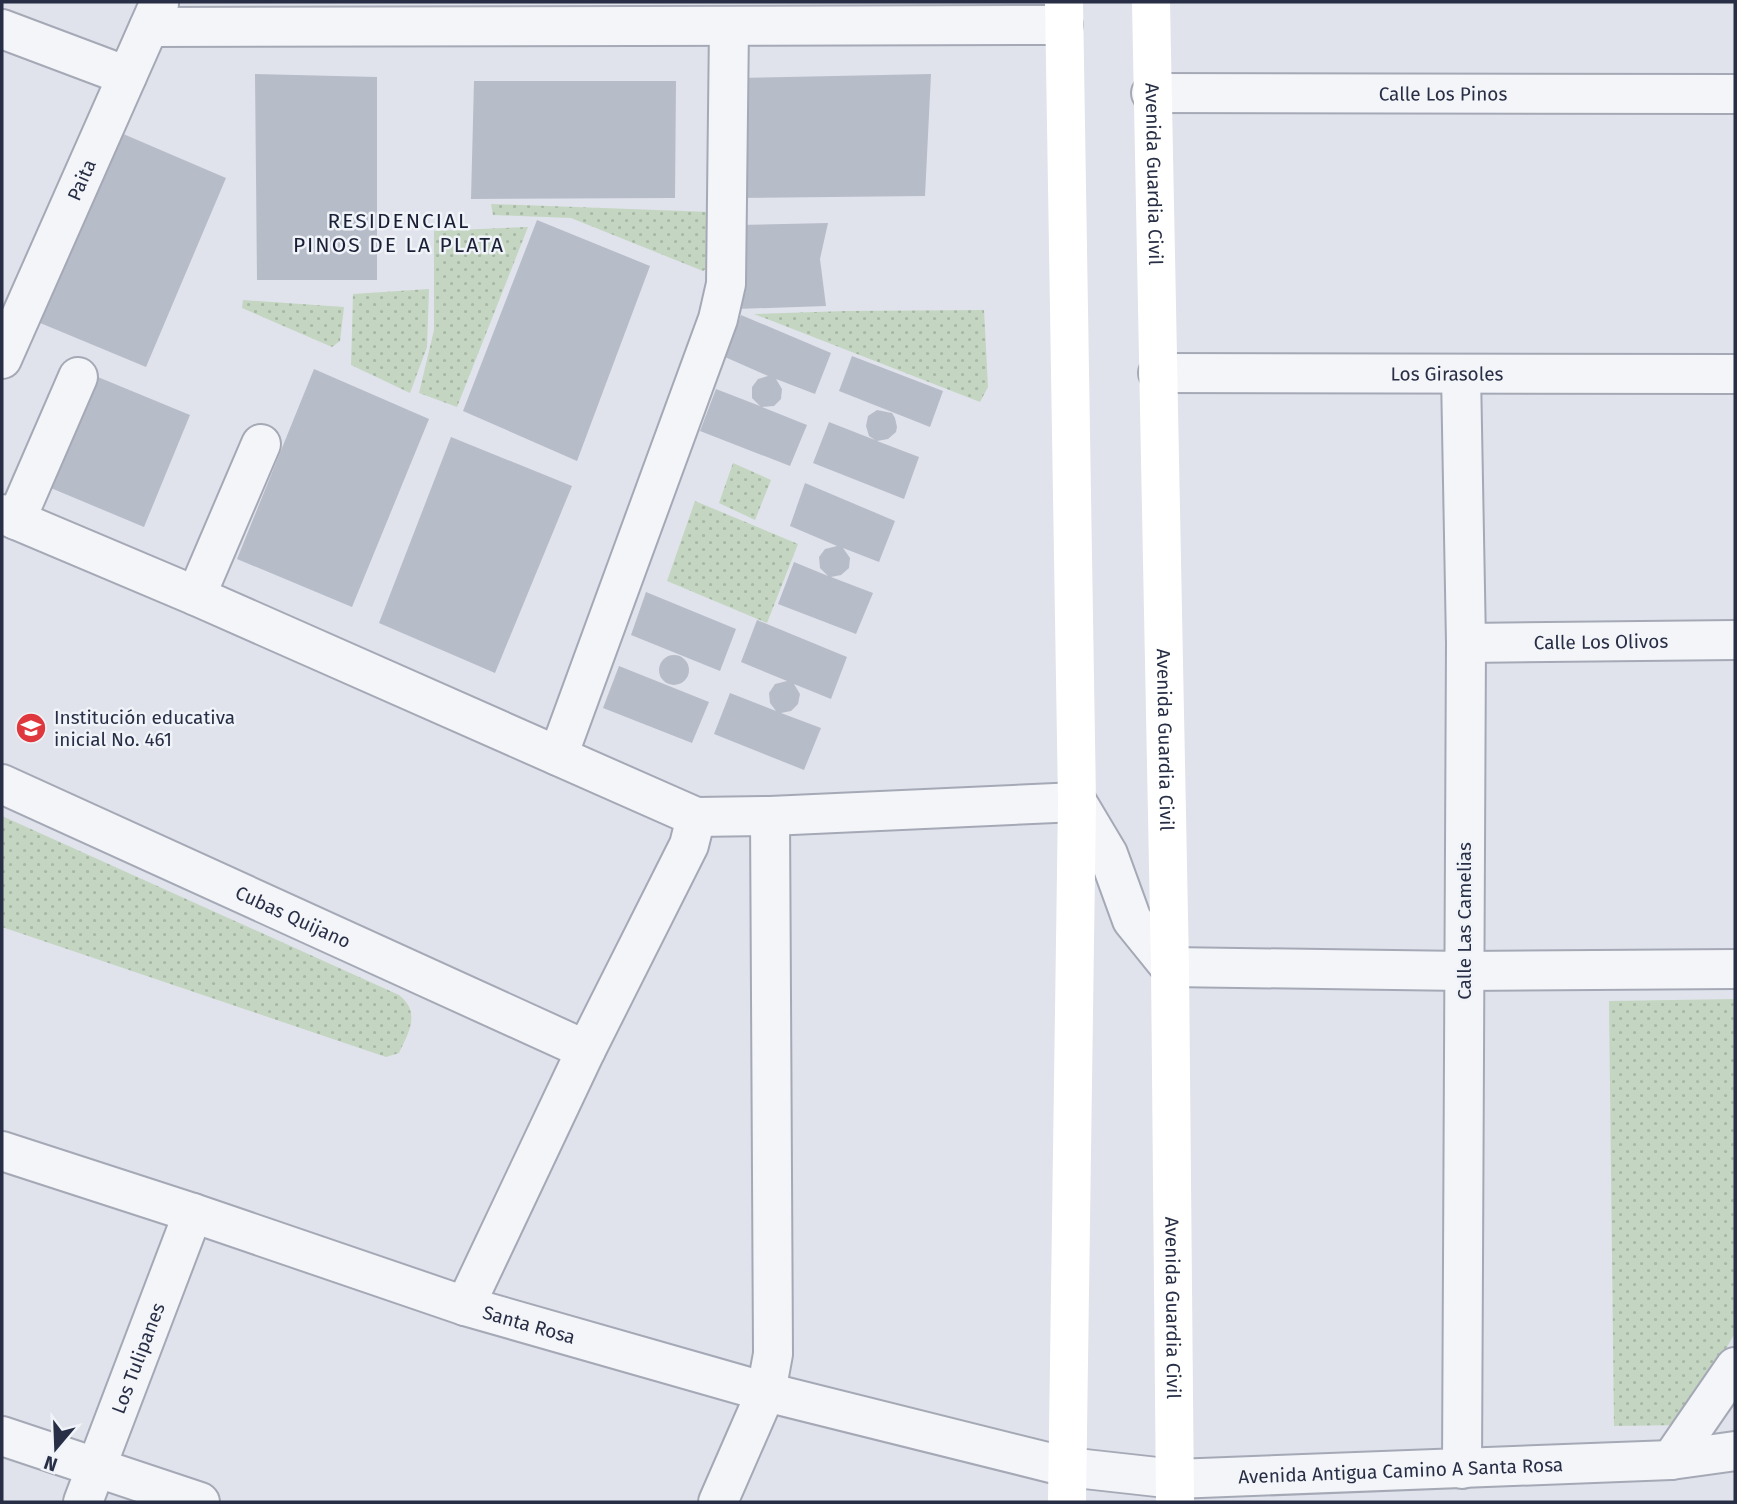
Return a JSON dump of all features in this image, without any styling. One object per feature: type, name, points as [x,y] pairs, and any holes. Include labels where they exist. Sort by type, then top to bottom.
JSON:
[{"type":"main road","name":"Avenida Guardia Civil","points":[[1151,2],[1170,967],[1175,1491]]},
{"type":"main road","points":[[1064,14],[1077,802],[1067,1485]]},
{"type":"street","points":[[154,14],[729,26],[1064,14]]},
{"type":"street","name":"Paita","points":[[2,359],[15,292],[127,76],[154,14]]},
{"type":"street","points":[[558,757],[718,319],[726,284],[729,26]]},
{"type":"street","points":[[2,29],[127,76]]},
{"type":"street","name":"Calle Los Pinos","points":[[1151,93],[1735,94]]},
{"type":"street","name":"Los Girasoles","points":[[1158,373],[1735,374]]},
{"type":"street","name":"Calle Las Camelias","points":[[1461,374],[1466,643],[1462,1469]]},
{"type":"street","points":[[78,377],[9,517],[196,596],[696,817],[1077,802],[1108,854],[1132,920],[1170,967],[1464,971],[1735,969]]},
{"type":"street","points":[[196,596],[261,444]]},
{"type":"street","name":"Calle Los Olivos","points":[[1466,643],[1735,640]]},
{"type":"street","name":"Cubas Quijano","points":[[2,784],[586,1050]]},
{"type":"street","points":[[718,1502],[766,1392],[772,1354],[770,816]]},
{"type":"street","points":[[465,1306],[586,1050],[689,845],[696,817]]},
{"type":"street","name":"Santa Rosa","points":[[2,1151],[465,1306],[766,1392],[1067,1485]]},
{"type":"street","name":"Los Tulipanes","points":[[83,1502],[193,1213]]},
{"type":"street","points":[[1671,1460],[1735,1367]]},
{"type":"street","points":[[2,1436],[200,1502]]},
{"type":"street","name":"Avenida Antigua Camino A Santa Rosa","points":[[1067,1485],[1175,1491],[1462,1469],[1671,1460],[1735,1451]]},
{"type":"green space","points":[[491,204],[711,212],[709,267],[703,271],[571,218],[493,215]]},
{"type":"green space","points":[[528,227],[457,407],[419,393],[434,330],[434,231]]},
{"type":"green space","points":[[429,289],[427,347],[410,393],[351,365],[353,294]]},
{"type":"green space","points":[[243,300],[344,307],[340,341],[332,347],[242,308]]},
{"type":"green space","points":[[984,310],[988,387],[980,402],[754,314],[846,311]]},
{"type":"green space","points":[[733,463],[771,480],[755,520],[719,503]]},
{"type":"green space","points":[[695,501],[798,544],[767,623],[667,581]]},
{"type":"green space","points":[[2,816],[399,995],[410,1008],[411,1022],[399,1053],[386,1057],[2,927]]},
{"type":"green space","points":[[1735,999],[1735,1333],[1682,1425],[1614,1426],[1609,1001]]},
{"type":"building","points":[[255,74],[377,77],[377,280],[257,280]]},
{"type":"building","points":[[931,74],[925,196],[734,198],[737,78]]},
{"type":"building","points":[[474,81],[676,81],[675,198],[471,199]]},
{"type":"building","points":[[114,130],[226,178],[146,367],[33,320]]},
{"type":"building","points":[[537,220],[650,266],[577,461],[463,411]]},
{"type":"building","points":[[828,223],[820,259],[826,306],[736,309],[737,225]]},
{"type":"building","points":[[741,315],[831,353],[815,394],[776,379],[782,389],[781,399],[774,406],[762,407],[807,425],[790,466],[700,431],[716,389],[760,406],[752,398],[752,387],[758,379],[768,376],[725,357]]},
{"type":"building","points":[[852,356],[943,391],[930,427],[839,391]]},
{"type":"building","points":[[314,369],[429,419],[352,607],[237,559]]},
{"type":"building","points":[[93,375],[190,415],[144,527],[46,486]]},
{"type":"building","points":[[877,410],[892,413],[897,427],[896,432],[888,439],[877,441],[919,457],[904,499],[813,463],[829,422],[875,440],[869,436],[866,426],[868,416]]},
{"type":"building","points":[[451,437],[572,486],[495,673],[379,623]]},
{"type":"building","points":[[805,483],[895,521],[879,562],[843,548],[850,558],[849,568],[841,575],[831,577],[873,593],[856,634],[778,604],[794,562],[828,576],[820,568],[819,557],[825,549],[837,546],[790,526]]},
{"type":"building","points":[[646,592],[736,629],[720,671],[631,635]]},
{"type":"building","points":[[757,620],[847,657],[831,699],[794,684],[800,694],[798,704],[791,711],[781,713],[821,728],[804,770],[714,734],[730,693],[776,711],[770,703],[769,693],[775,684],[787,681],[741,662]]},
{"type":"building","points":[[674,655],[685,659],[689,670],[685,681],[674,685],[663,681],[659,670],[663,659]]},
{"type":"building","points":[[619,666],[709,702],[692,743],[603,708]]},
{"type":"place","name":"Institución educativa inicial No. 461","points":[[31,728]]},
{"type":"district","name":"RESIDENCIAL PINOS DE LA PLATA","points":[[399,233]]}]
